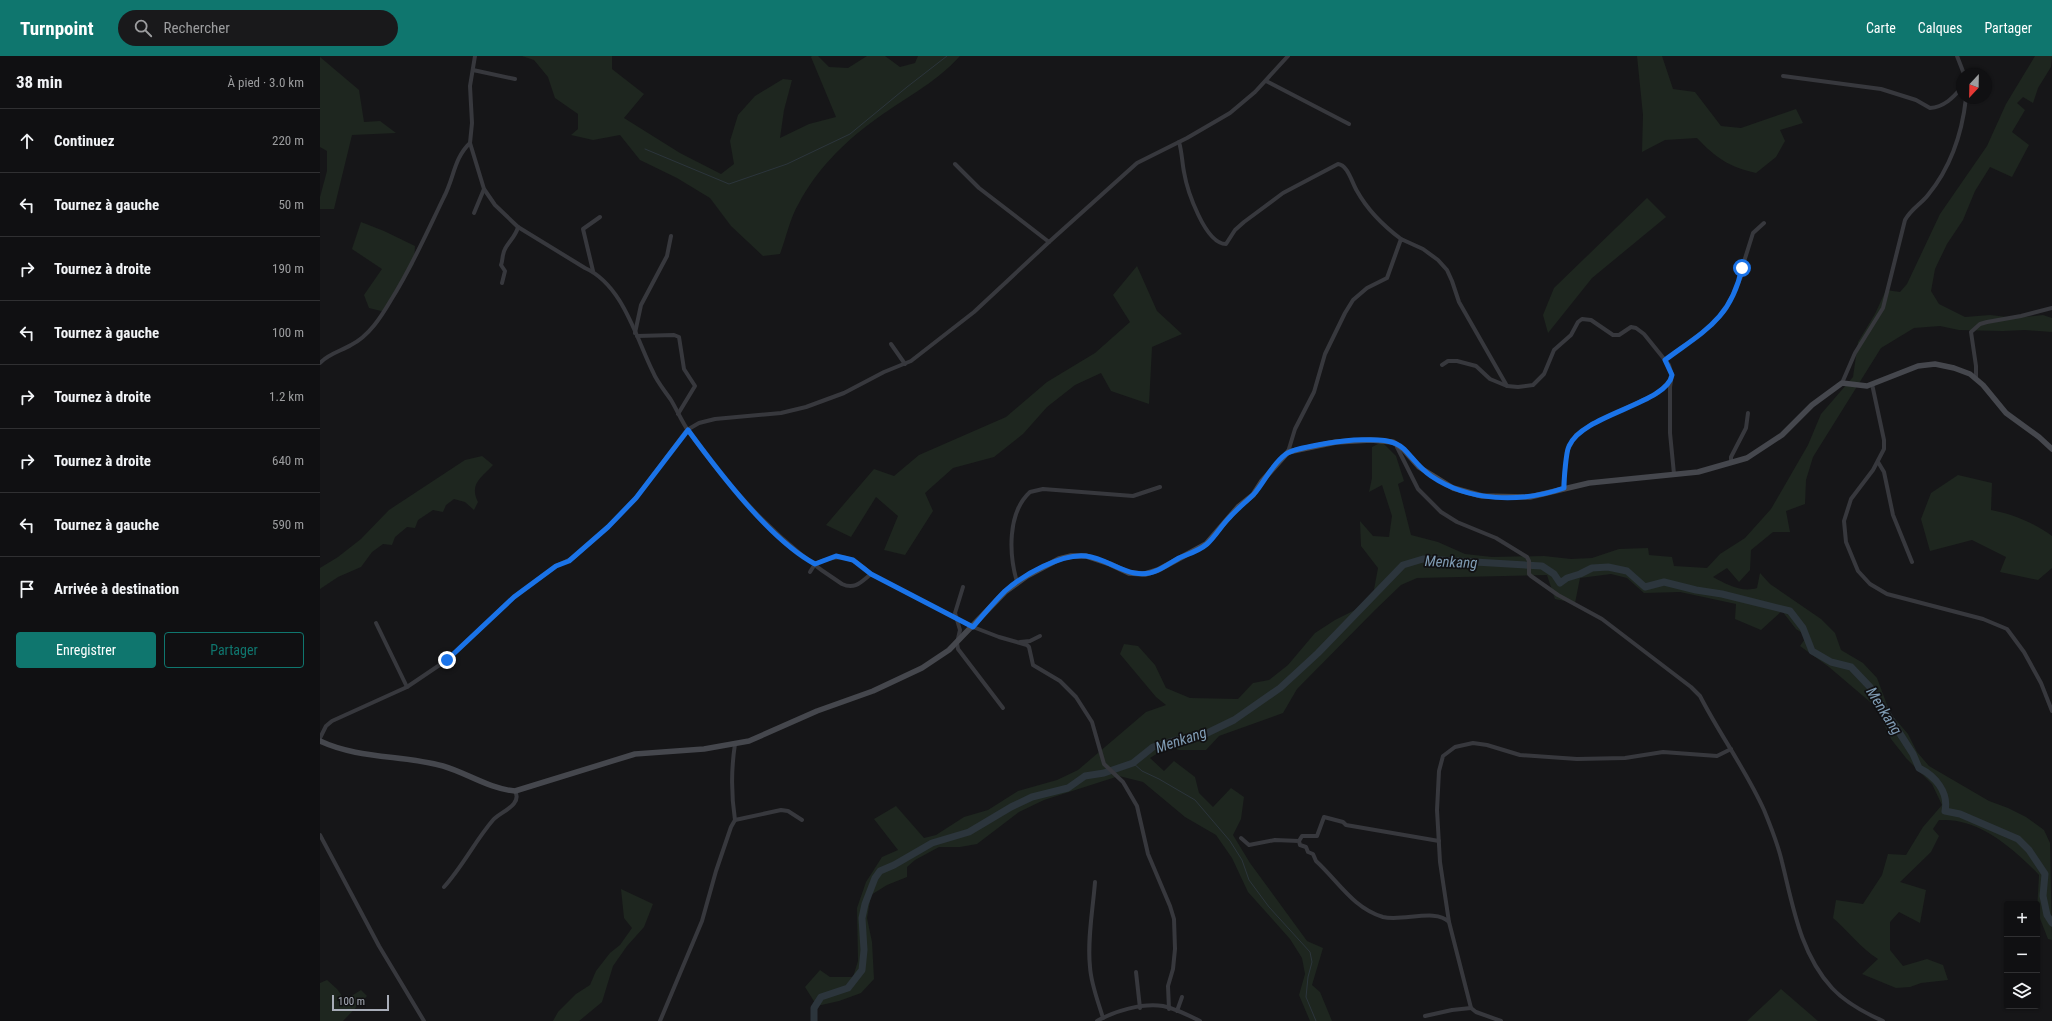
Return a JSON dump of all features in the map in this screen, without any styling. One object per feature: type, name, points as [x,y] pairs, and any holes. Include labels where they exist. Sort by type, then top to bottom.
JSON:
[{"type":"street","points":[[475,56],[474,70],[470,86],[472,123],[470,144],[484,189],[495,205],[518,227],[585,268],[593,271],[615,296],[636,335],[654,376],[688,430],[748,505],[766,525],[788,545],[833,578],[849,587],[857,584],[871,574]]},
{"type":"street","points":[[320,738],[326,726],[332,721],[406,687],[455,654],[517,595],[556,566],[569,561],[580,552],[636,498],[688,430],[699,423],[722,418],[781,413],[806,408],[844,393],[884,372],[905,364],[960,324],[1048,242],[1137,163],[1180,142],[1230,113],[1266,80],[1288,56]]},
{"type":"street","points":[[1957,56],[1962,68]]},
{"type":"street","points":[[474,70],[515,79]]},
{"type":"street","points":[[1783,76],[1881,89],[1916,100],[1930,108],[1940,106],[1952,99],[1956,95]]},
{"type":"street","points":[[1266,80],[1349,124]]},
{"type":"street","points":[[1288,452],[1336,442],[1375,440],[1393,442],[1403,449],[1419,467],[1453,488],[1500,497],[1530,497],[1589,483],[1698,472],[1757,453],[1782,435],[1812,405],[1842,383],[1856,353],[1883,308],[1905,220],[1910,212],[1931,192],[1954,151],[1962,127],[1965,104]]},
{"type":"street","points":[[1180,142],[1186,182],[1200,219],[1208,234],[1220,243],[1226,244],[1240,226],[1283,192],[1338,164],[1345,168],[1357,192],[1368,208],[1401,239],[1423,249],[1438,260],[1447,270],[1459,302],[1507,386]]},
{"type":"street","points":[[320,363],[326,357],[360,340],[368,332],[391,301],[411,267],[435,213],[445,196],[461,152],[470,144]]},
{"type":"street","points":[[955,164],[979,188],[1048,242]]},
{"type":"street","points":[[474,213],[484,189]]},
{"type":"street","points":[[593,271],[583,228],[600,217]]},
{"type":"street","points":[[1665,360],[1712,325],[1726,309],[1741,277],[1742,268],[1753,233],[1764,223]]},
{"type":"street","points":[[502,283],[505,272],[501,265],[504,260],[504,251],[517,233],[518,227]]},
{"type":"street","points":[[636,335],[641,305],[668,256],[672,236]]},
{"type":"street","points":[[320,741],[335,748],[442,766],[501,788],[515,791],[635,754],[704,749],[753,739],[803,716],[886,686],[922,668],[957,643],[1005,592],[1018,582],[1049,564],[1070,556],[1086,556],[1095,558],[1129,573],[1145,574],[1158,570],[1206,544],[1238,507],[1253,495],[1262,481],[1288,452],[1295,429],[1314,392],[1325,354],[1344,313],[1353,300],[1367,288],[1387,278],[1401,239]]},
{"type":"street","points":[[1976,379],[1976,366],[1970,332],[1980,324],[2052,308]]},
{"type":"street","points":[[1442,365],[1448,361],[1457,361],[1473,365],[1490,379],[1507,386],[1531,386],[1537,383],[1549,364],[1554,350],[1571,335],[1580,320],[1584,318],[1591,320],[1613,335],[1619,334],[1631,327],[1636,328],[1644,334],[1665,360],[1671,373],[1670,433],[1674,474]]},
{"type":"street","points":[[636,335],[674,335],[679,337],[684,368],[695,386],[678,414]]},
{"type":"street","points":[[891,344],[905,364]]},
{"type":"street","points":[[1842,383],[1858,386],[1872,384],[1910,368],[1935,364],[1962,371],[1976,379],[2006,413],[2039,437],[2052,449]]},
{"type":"street","points":[[1564,488],[1567,451],[1576,435],[1592,424],[1658,393],[1670,381]]},
{"type":"street","points":[[1872,384],[1884,440],[1884,450],[1878,462],[1851,499],[1844,521],[1846,542],[1858,571],[1870,584],[1887,594],[1983,619],[2007,629],[2024,652],[2041,683],[2052,710]]},
{"type":"street","points":[[1731,462],[1748,425],[1748,413]]},
{"type":"street","points":[[1393,442],[1401,451],[1418,490],[1430,503],[1450,518],[1496,538],[1527,557],[1529,561],[1529,574],[1531,576],[1552,591],[1602,619],[1691,687],[1700,696],[1754,788],[1782,861],[1795,920],[1810,954],[1835,991],[1857,1007],[1883,1021]]},
{"type":"street","points":[[1878,462],[1884,472],[1893,515],[1912,562]]},
{"type":"street","points":[[1018,582],[1013,557],[1013,531],[1020,507],[1026,496],[1032,491],[1043,489],[1133,496],[1160,487]]},
{"type":"street","points":[[810,572],[815,564],[836,556],[844,557],[857,563],[871,574],[973,627],[999,637],[1020,642],[1030,647],[1033,665],[1060,681],[1076,697],[1092,722],[1100,755],[1108,769],[1123,782],[1137,806],[1148,854],[1172,912],[1175,949],[1173,969],[1168,986],[1169,1010]]},
{"type":"street","points":[[963,587],[955,617],[960,630],[957,643],[962,654],[1003,708]]},
{"type":"street","points":[[376,624],[406,687]]},
{"type":"street","points":[[1020,642],[1030,641],[1040,636]]},
{"type":"street","points":[[1501,1021],[1476,1012],[1471,1008],[1449,922],[1439,841],[1437,810],[1440,763],[1449,751],[1464,743],[1488,745],[1520,755],[1577,759],[1625,758],[1662,752],[1717,756],[1731,749]]},
{"type":"street","points":[[660,1021],[702,921],[716,871],[731,827],[735,820],[731,782],[734,744]]},
{"type":"street","points":[[444,887],[489,824],[515,802],[515,791]]},
{"type":"street","points":[[735,820],[781,810],[788,811],[802,820]]},
{"type":"street","points":[[1299,841],[1302,836],[1317,836],[1324,817],[1343,822],[1346,825],[1439,841]]},
{"type":"street","points":[[320,835],[379,946],[424,1021]]},
{"type":"street","points":[[1241,838],[1249,845],[1275,840],[1299,841]]},
{"type":"street","points":[[1299,841],[1300,845],[1306,847],[1308,852],[1313,854],[1316,861],[1347,894],[1364,908],[1392,918],[1439,916],[1449,922]]},
{"type":"street","points":[[1095,882],[1093,916],[1090,929],[1090,966],[1103,1018]]},
{"type":"street","points":[[1136,972],[1140,1008]]},
{"type":"street","points":[[1177,1011],[1182,998]]},
{"type":"street","points":[[1097,1021],[1120,1011],[1158,1006],[1177,1011],[1200,1021]]},
{"type":"street","points":[[1425,1016],[1452,1010],[1471,1008]]},
{"type":"shaded area","points":[[522,56],[612,56],[612,69],[644,94],[624,118],[680,153],[721,174],[734,164],[730,141],[738,115],[755,96],[783,79],[792,80],[784,110],[780,138],[809,124],[836,117],[811,57],[812,56],[818,56],[829,67],[848,68],[867,56],[885,56],[900,67],[915,63],[918,56],[960,56],[940,75],[861,130],[831,158],[806,191],[799,203],[780,254],[763,256],[731,226],[710,198],[677,178],[640,160],[620,135],[593,140],[571,135],[578,129],[578,114],[555,98],[548,77],[534,60]]},
{"type":"shaded area","points":[[1637,56],[1662,56],[1673,89],[1695,92],[1721,126],[1741,128],[1796,109],[1803,123],[1780,130],[1785,141],[1776,157],[1756,173],[1730,165],[1710,151],[1697,138],[1665,140],[1642,152],[1643,115]]},
{"type":"shaded area","points":[[2035,56],[2052,56],[2051,67],[2038,88],[2033,103],[2023,97],[2017,103],[2025,110],[2012,132],[2029,145],[2012,177],[1990,167],[1975,191],[1963,220],[1947,244],[1935,269],[1931,291],[1939,304],[1965,317],[1990,315],[2016,318],[2043,315],[2052,318],[2052,332],[2025,330],[1959,330],[1940,326],[1914,328],[1881,348],[1813,457],[1806,480],[1805,504],[1786,511],[1790,532],[1773,532],[1751,550],[1750,570],[1739,582],[1727,568],[1713,577],[1740,589],[1751,589],[1757,588],[1760,573],[1770,584],[1821,619],[1835,633],[1841,650],[1863,663],[1877,678],[1890,713],[1908,734],[1917,752],[1929,766],[1989,801],[2026,817],[2044,830],[2050,843],[2052,940],[2048,939],[2040,919],[2040,901],[2038,901],[2039,875],[2013,851],[1983,830],[1958,821],[1939,820],[1933,829],[1939,836],[1931,852],[1900,882],[1926,890],[1920,923],[1899,912],[1890,922],[1890,950],[1903,966],[1927,959],[1943,965],[1948,980],[1896,988],[1862,974],[1878,959],[1833,918],[1836,900],[1863,904],[1882,875],[1888,854],[1906,855],[1923,827],[1942,805],[1932,784],[1906,758],[1891,739],[1876,707],[1829,667],[1800,646],[1807,636],[1796,629],[1782,611],[1761,630],[1735,619],[1736,604],[1680,592],[1644,593],[1627,578],[1611,574],[1580,578],[1575,603],[1555,599],[1547,575],[1417,578],[1401,585],[1375,610],[1297,689],[1283,713],[1219,736],[1206,750],[1179,750],[1169,746],[1150,758],[1164,771],[1174,761],[1195,777],[1199,793],[1213,807],[1231,788],[1244,797],[1241,819],[1233,835],[1250,863],[1307,941],[1323,948],[1312,985],[1320,992],[1332,1021],[1310,1021],[1299,995],[1305,974],[1302,958],[1290,939],[1248,892],[1232,858],[1216,835],[1185,817],[1143,782],[1119,776],[1044,800],[1019,812],[977,844],[960,847],[939,847],[915,860],[907,867],[907,877],[887,885],[871,895],[867,918],[872,942],[874,979],[861,993],[839,1001],[817,1006],[805,987],[820,970],[830,977],[853,977],[858,961],[857,908],[866,882],[882,857],[898,850],[874,819],[896,806],[924,838],[936,835],[964,817],[988,810],[1018,791],[1057,780],[1078,770],[1146,712],[1166,705],[1156,697],[1120,654],[1124,644],[1138,646],[1155,665],[1166,688],[1190,698],[1238,699],[1253,683],[1269,680],[1288,665],[1315,633],[1335,620],[1361,607],[1373,595],[1378,568],[1361,546],[1360,521],[1373,536],[1389,537],[1392,516],[1382,485],[1369,492],[1372,478],[1372,447],[1382,442],[1396,456],[1404,481],[1398,484],[1411,535],[1438,542],[1465,554],[1492,557],[1544,556],[1571,559],[1592,558],[1619,549],[1648,548],[1649,555],[1672,557],[1674,566],[1707,568],[1720,554],[1745,538],[1771,509],[1808,445],[1821,414],[1853,377],[1858,342],[1875,314],[1886,290],[1900,292],[1907,284],[1940,214],[1987,146],[2006,104]]},
{"type":"shaded area","points":[[320,57],[359,90],[364,122],[380,121],[396,133],[352,135],[334,209],[320,209],[320,197],[327,171],[327,151],[320,147]]},
{"type":"shaded area","points":[[1647,198],[1666,217],[1592,278],[1548,333],[1543,315],[1554,288]]},
{"type":"shaded area","points":[[361,222],[415,246],[414,264],[385,312],[369,308],[364,295],[382,269],[352,249]]},
{"type":"shaded area","points":[[1137,266],[1157,311],[1182,334],[1152,347],[1149,404],[1111,391],[1101,373],[1075,385],[1047,407],[1023,434],[994,457],[953,468],[925,493],[933,511],[905,555],[884,550],[898,516],[876,497],[851,537],[826,525],[874,469],[894,476],[919,455],[1006,417],[1047,382],[1095,353],[1130,322],[1113,295]]},
{"type":"shaded area","points":[[482,456],[493,465],[476,486],[475,490],[478,502],[474,510],[465,502],[454,499],[446,505],[443,512],[433,510],[418,520],[415,528],[407,527],[395,537],[392,545],[383,544],[372,552],[361,567],[338,577],[320,589],[320,568],[338,557],[361,539],[389,510],[465,460]]},
{"type":"shaded area","points":[[1958,475],[1992,483],[1991,510],[2023,520],[2052,536],[2052,568],[2038,580],[2000,572],[2006,557],[1972,540],[1930,551],[1921,519],[1931,493]]},
{"type":"shaded area","points":[[621,889],[653,904],[644,927],[627,946],[613,966],[602,1002],[579,1021],[553,1021],[558,1012],[576,994],[590,985],[596,971],[610,953],[620,945],[632,928],[624,918]]},
{"type":"shaded area","points":[[327,980],[337,989],[345,1000],[361,990],[367,996],[343,1021],[320,1021],[320,983]]},
{"type":"shaded area","points":[[1781,989],[1818,1021],[1747,1021]]},
{"type":"waterway","points":[[645,149],[729,184],[787,164],[850,134],[947,56]]},
{"type":"waterway","name":"Menkang","points":[[814,1021],[814,1008],[821,997],[848,988],[862,970],[864,950],[862,918],[865,904],[875,878],[880,871],[894,865],[932,843],[969,832],[1011,807],[1032,797],[1068,788],[1085,776],[1104,773],[1133,763],[1153,747],[1176,740],[1201,736],[1234,720],[1280,688],[1318,653],[1403,565],[1423,559],[1542,566],[1554,574],[1560,583],[1567,578],[1592,568],[1608,567],[1627,571],[1645,587],[1664,582],[1696,590],[1722,594],[1790,611],[1803,628],[1812,651],[1831,662],[1851,667],[1870,687],[1913,754],[1919,768],[1930,775],[1940,785],[1945,797],[1945,811],[1960,814],[2018,839],[2029,850],[2045,874],[2043,896],[2047,915],[2052,923]]},
{"type":"waterway","points":[[1133,763],[1142,771],[1195,800],[1230,841],[1242,860],[1249,880],[1269,907],[1310,952],[1312,962],[1308,977],[1306,997],[1316,1021]]},
{"type":"route","points":[[447,660],[514,597],[556,566],[569,561],[608,527],[636,498],[683,434],[688,430],[700,447],[766,525],[802,556],[815,564],[836,556],[853,560],[871,574],[941,611],[966,622],[973,627],[989,608],[1012,586],[1049,564],[1070,556],[1086,556],[1095,558],[1129,573],[1149,574],[1198,549],[1212,539],[1238,507],[1253,495],[1272,468],[1288,452],[1311,446],[1351,440],[1379,440],[1393,442],[1403,449],[1419,467],[1440,482],[1453,488],[1482,496],[1500,497],[1530,497],[1552,492],[1564,488],[1567,451],[1572,439],[1585,428],[1658,393],[1668,384],[1672,378],[1672,375],[1669,365],[1665,360],[1717,321],[1730,303],[1742,275],[1742,268]]}]
